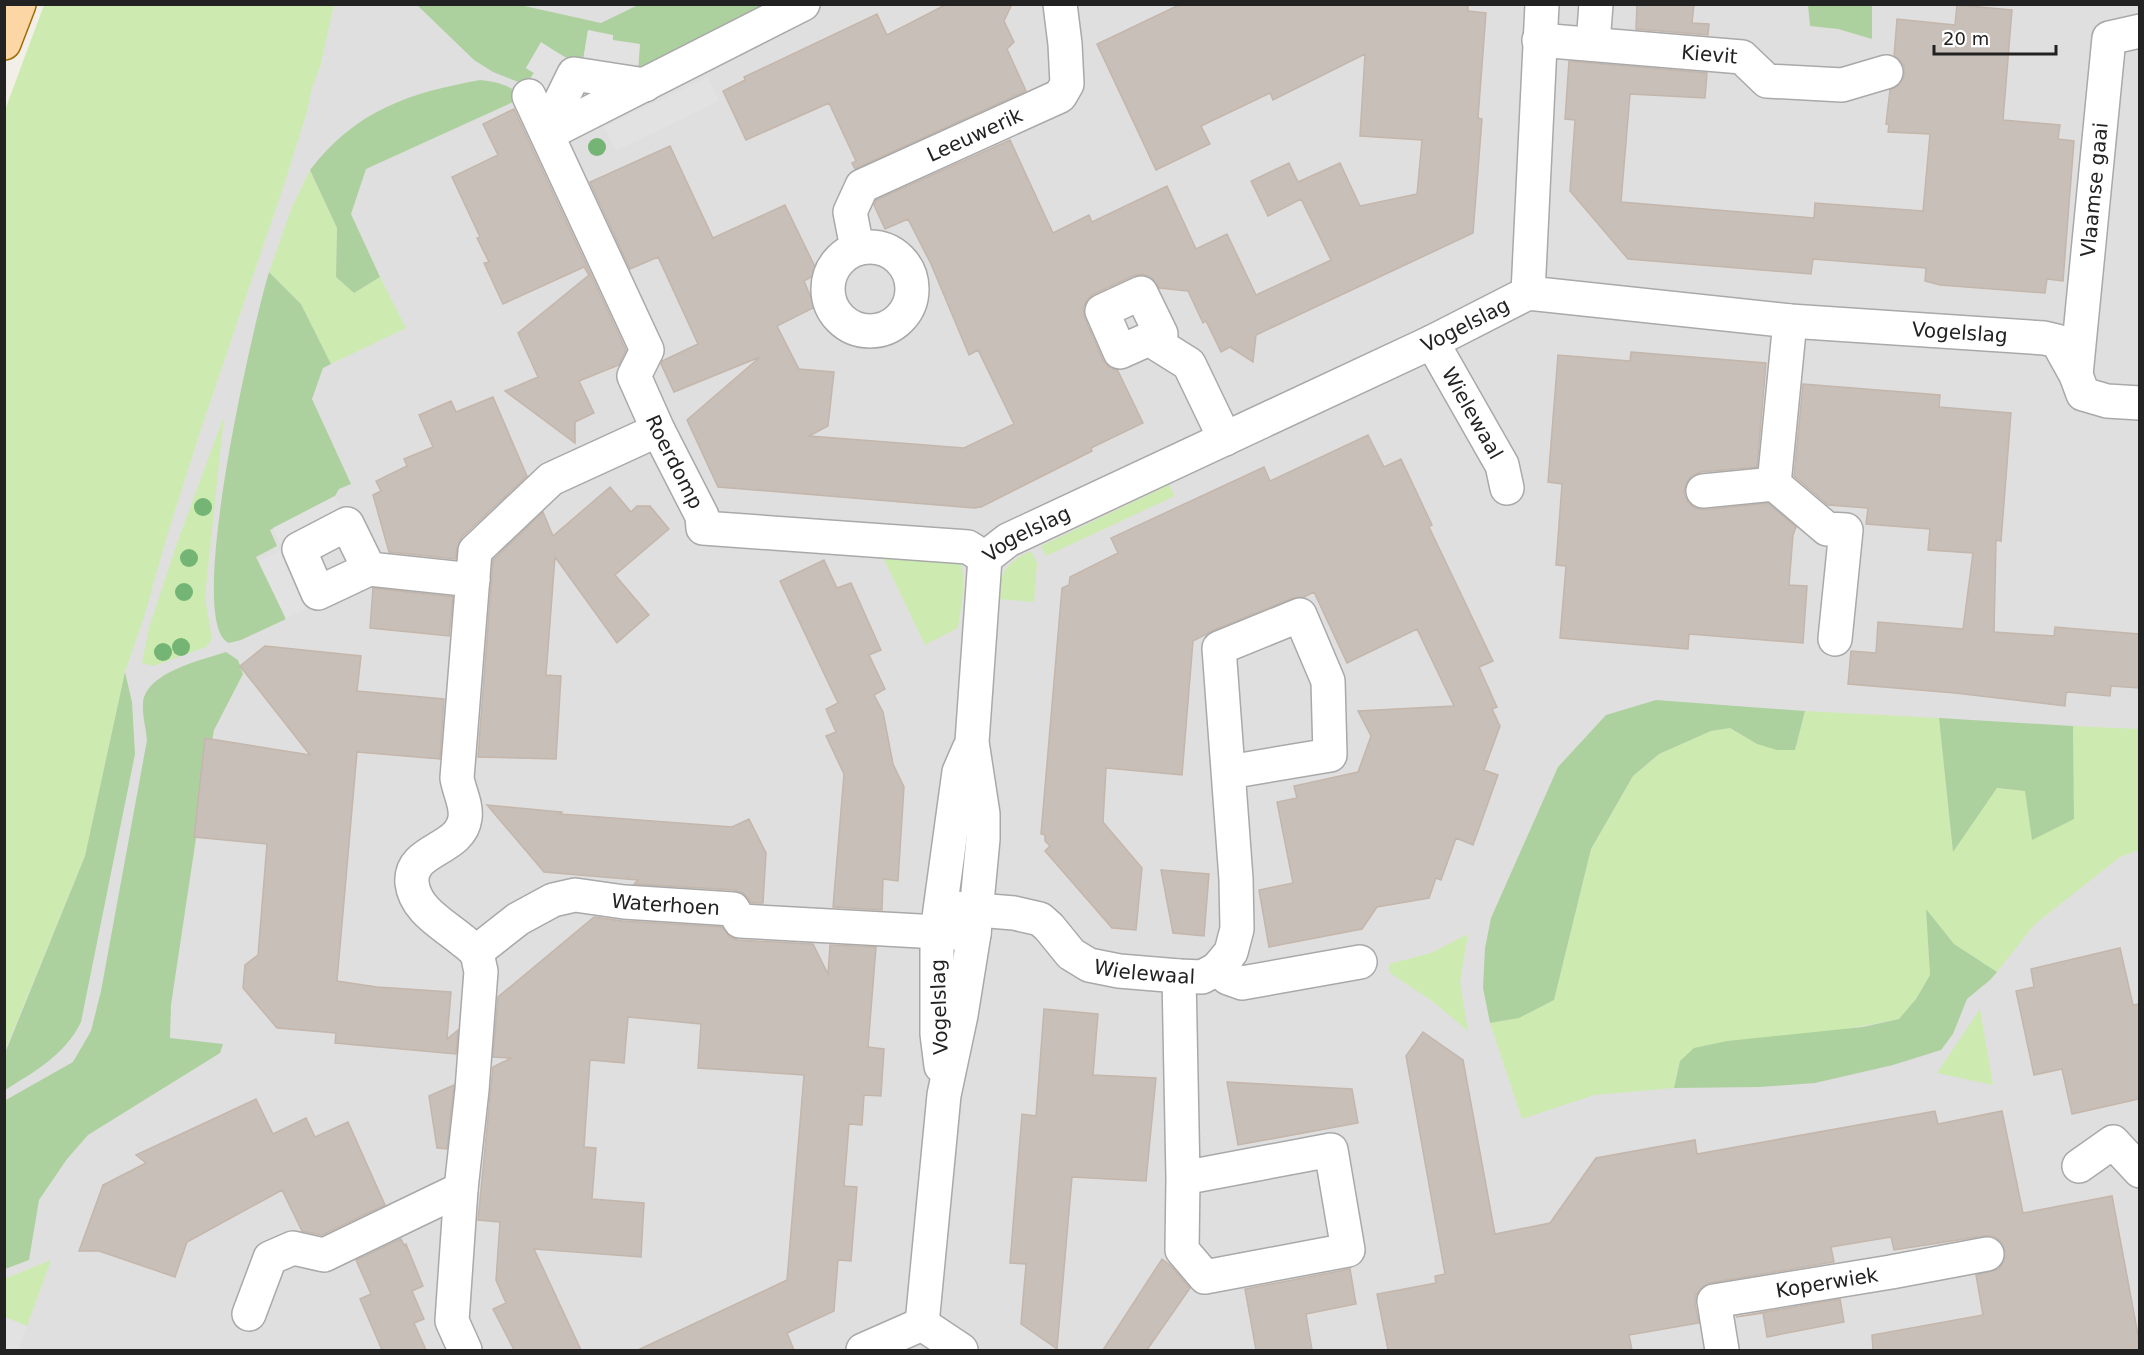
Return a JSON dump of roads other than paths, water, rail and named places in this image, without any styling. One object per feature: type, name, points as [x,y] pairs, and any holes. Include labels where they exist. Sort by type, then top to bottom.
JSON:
[{"type":"main road","points":[[4,44],[19,4]]},
{"type":"street","points":[[546,133],[803,4]]},
{"type":"street","name":"Leeuwerik","points":[[857,248],[850,212],[862,186],[1060,96],[1067,84],[1060,4]]},
{"type":"street","points":[[1528,292],[1542,4]]},
{"type":"street","points":[[1593,45],[1596,4]]},
{"type":"street","name":"Vlaamse gaai","points":[[2076,375],[2109,38],[2139,31]]},
{"type":"street","name":"Kievit","points":[[1539,40],[1742,57],[1767,81],[1842,85],[1886,72]]},
{"type":"street","name":"Roerdomp","points":[[529,96],[646,350],[634,376],[658,430],[702,516],[703,528],[968,547],[985,558]]},
{"type":"street","name":"Vogelslag","points":[[922,1324],[944,1095],[961,1015],[975,922],[983,839],[983,814],[972,742],[985,558],[1008,540],[1432,342],[1528,292],[1790,321],[2044,338],[2057,341],[2076,375],[2083,394],[2107,401],[2139,403]]},
{"type":"street","points":[[1774,484],[1790,321]]},
{"type":"street","points":[[1149,339],[1189,364],[1225,439]]},
{"type":"street","name":"Wielewaal","points":[[1432,342],[1502,465],[1507,488]]},
{"type":"street","points":[[465,1350],[452,1322],[457,1236],[481,971],[476,952],[430,915],[416,898],[412,875],[420,861],[446,845],[457,835],[465,820],[465,806],[457,778],[476,551],[551,479],[658,430]]},
{"type":"street","points":[[1703,491],[1774,484],[1827,529],[1846,531],[1835,639]]},
{"type":"street","points":[[369,569],[473,580]]},
{"type":"street","points":[[1216,969],[1231,952],[1237,929],[1236,879],[1219,648],[1300,615],[1328,681],[1330,755],[1229,772]]},
{"type":"street","name":"Vogelslag","points":[[944,1095],[937,1034],[939,920],[959,772],[972,742]]},
{"type":"street","name":"Waterhoen","points":[[476,952],[518,919],[553,900],[575,895],[624,902],[733,909],[740,921],[939,920]]},
{"type":"street","name":"Wielewaal","points":[[939,920],[975,922],[1014,913],[1040,919],[1071,954],[1089,965],[1119,971],[1202,977],[1216,969],[1228,978],[1242,983],[1360,962]]},
{"type":"street","points":[[1179,976],[1182,1250],[1205,1277],[1348,1250],[1331,1150],[1183,1178]]},
{"type":"street","points":[[2079,1166],[2113,1142],[2139,1171]]},
{"type":"street","points":[[249,1314],[270,1258],[293,1248],[324,1255],[461,1189]]},
{"type":"street","points":[[405,1217],[457,1236]]},
{"type":"street","name":"Koperwiek","points":[[1722,1350],[1714,1301],[1987,1254]]},
{"type":"street","points":[[863,1350],[922,1324],[961,1350]]}]
